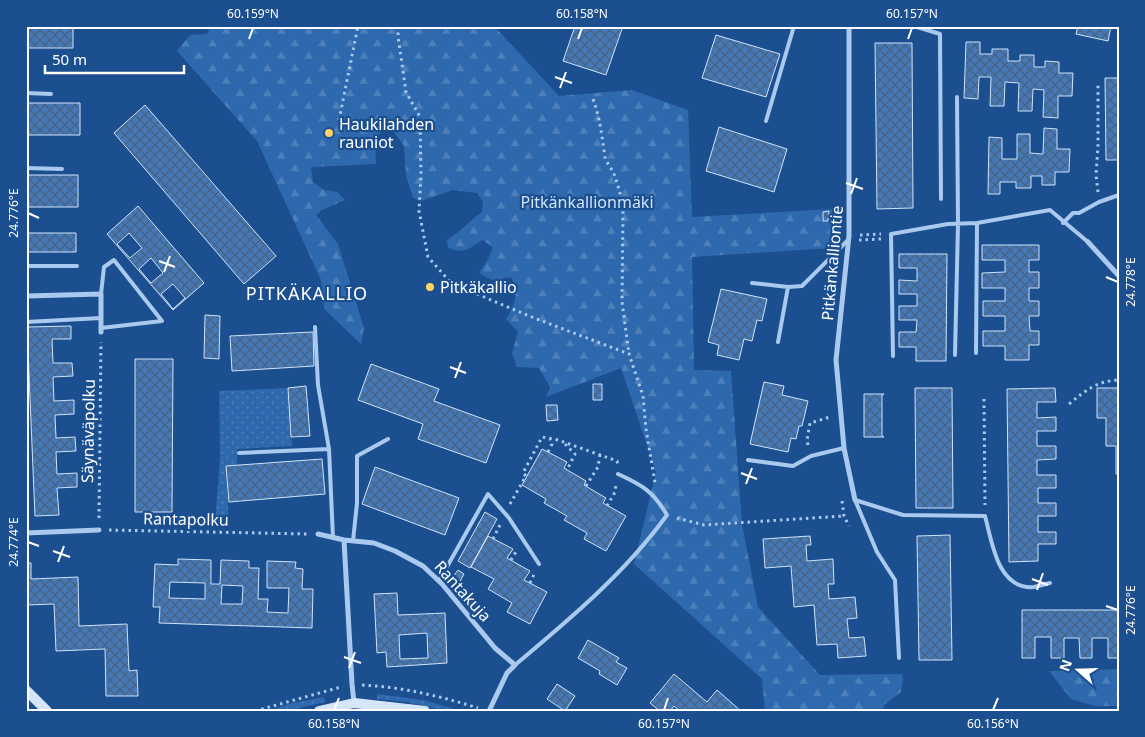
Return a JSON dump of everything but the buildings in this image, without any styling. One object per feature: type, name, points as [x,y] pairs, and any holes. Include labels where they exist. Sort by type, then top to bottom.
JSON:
[{"type":"street","name":"Pitkänkalliontie","points":[[849,26],[849,238],[836,360],[844,448],[855,500]]},
{"type":"street","points":[[1088,242],[1119,276]]},
{"type":"street","points":[[26,296],[101,294],[101,330]]},
{"type":"street","points":[[26,533],[99,530]]},
{"type":"street","points":[[318,534],[344,540],[354,703]]},
{"type":"street","name":"Rantakuja","points":[[344,540],[374,543],[395,551],[423,566],[439,581],[495,648],[515,665]]},
{"type":"street","points":[[489,711],[507,673],[515,665]]},
{"type":"street","points":[[26,690],[47,711]]},
{"type":"street","points":[[319,711],[354,703],[425,711]]},
{"type":"lane","points":[[766,121],[794,26]]},
{"type":"lane","points":[[914,26],[940,34],[941,199]]},
{"type":"lane","points":[[26,93],[51,94]]},
{"type":"lane","points":[[955,355],[958,224],[957,97]]},
{"type":"lane","points":[[26,168],[62,169]]},
{"type":"lane","points":[[1063,223],[1073,213],[1079,213],[1099,202],[1119,195]]},
{"type":"lane","points":[[893,356],[891,236],[1050,210],[1063,223],[1088,242]]},
{"type":"lane","points":[[976,353],[977,223]]},
{"type":"lane","points":[[752,283],[788,287],[802,286],[849,238]]},
{"type":"lane","points":[[101,294],[104,267],[114,260],[162,320],[101,330]]},
{"type":"lane","points":[[26,266],[76,266]]},
{"type":"lane","points":[[778,342],[788,287]]},
{"type":"lane","points":[[26,322],[101,318]]},
{"type":"lane","points":[[315,327],[318,385],[329,449],[333,538]]},
{"type":"lane","points":[[353,541],[357,503],[357,456],[388,438]]},
{"type":"lane","points":[[748,460],[793,466],[811,456],[844,448]]},
{"type":"lane","points":[[239,453],[329,449]]},
{"type":"lane","points":[[515,665],[565,624],[602,590],[640,549],[667,515],[661,505],[643,485],[618,474]]},
{"type":"lane","points":[[439,581],[488,494],[506,513],[539,564]]},
{"type":"lane","points":[[855,500],[902,515],[985,516],[996,560],[1006,576],[1020,585],[1033,587],[1050,583]]},
{"type":"lane","points":[[855,500],[877,552],[895,580],[898,658]]},
{"type":"path","points":[[339,120],[358,26]]},
{"type":"path","points":[[398,26],[406,92],[420,117],[422,175],[419,211],[428,258],[452,283],[529,316],[629,354]]},
{"type":"path","points":[[1098,83],[1096,175],[1099,202]]},
{"type":"path","points":[[593,99],[606,151],[605,158],[614,175],[621,198],[623,213],[622,302],[629,354],[644,396],[646,429],[653,474],[661,505]]},
{"type":"path","points":[[849,238],[891,236]]},
{"type":"path","name":"Säynäväpolku","points":[[99,530],[101,330]]},
{"type":"path","points":[[1069,404],[1087,389],[1105,381],[1119,380]]},
{"type":"path","points":[[984,399],[985,516]]},
{"type":"path","points":[[811,456],[807,440],[810,423],[830,417]]},
{"type":"path","points":[[506,513],[526,476],[523,474],[542,437],[564,442],[617,461],[618,474],[615,492],[607,506]]},
{"type":"path","points":[[548,452],[552,444],[550,438]]},
{"type":"path","points":[[564,442],[575,454],[566,470]]},
{"type":"path","points":[[586,486],[598,467],[600,454]]},
{"type":"path","points":[[667,515],[704,525],[844,516]]},
{"type":"path","name":"Rantapolku","points":[[99,530],[318,534]]},
{"type":"green space","name":"Pitkänkallionmäki","points":[[211,26],[494,26],[559,96],[632,90],[688,110],[692,217],[834,209],[832,248],[692,257],[694,370],[731,371],[742,524],[758,607],[820,675],[902,674],[901,692],[884,705],[882,711],[765,711],[762,679],[634,564],[656,472],[621,368],[546,397],[550,387],[539,368],[517,367],[512,353],[518,332],[506,319],[516,294],[511,277],[492,280],[479,273],[493,247],[482,240],[466,250],[458,251],[448,248],[447,240],[482,212],[483,202],[477,193],[453,190],[421,201],[413,198],[406,176],[404,146],[394,132],[382,130],[375,141],[376,164],[311,167],[313,182],[324,190],[337,192],[345,200],[322,210],[316,215],[338,244],[364,328],[361,344],[324,309],[321,280],[257,141],[177,51],[190,35],[207,34]]},
{"type":"green space","points":[[288,388],[292,446],[237,449],[237,466],[226,467],[229,525],[215,525],[220,457],[219,391]]},
{"type":"green space","points":[[1119,669],[1119,706],[1095,706],[1071,699],[1049,671]]},
{"type":"green space","points":[[377,694],[423,700],[461,711],[446,711],[407,702],[377,699]]},
{"type":"green space","points":[[324,697],[325,702],[286,711],[269,711],[288,704]]},
{"type":"place","name":"Haukilahden rauniot","points":[[329,133]]},
{"type":"place","name":"Pitkäkallio","points":[[430,287]]},
{"type":"district","name":"PITKÄKALLIO","points":[[307,293]]}]
